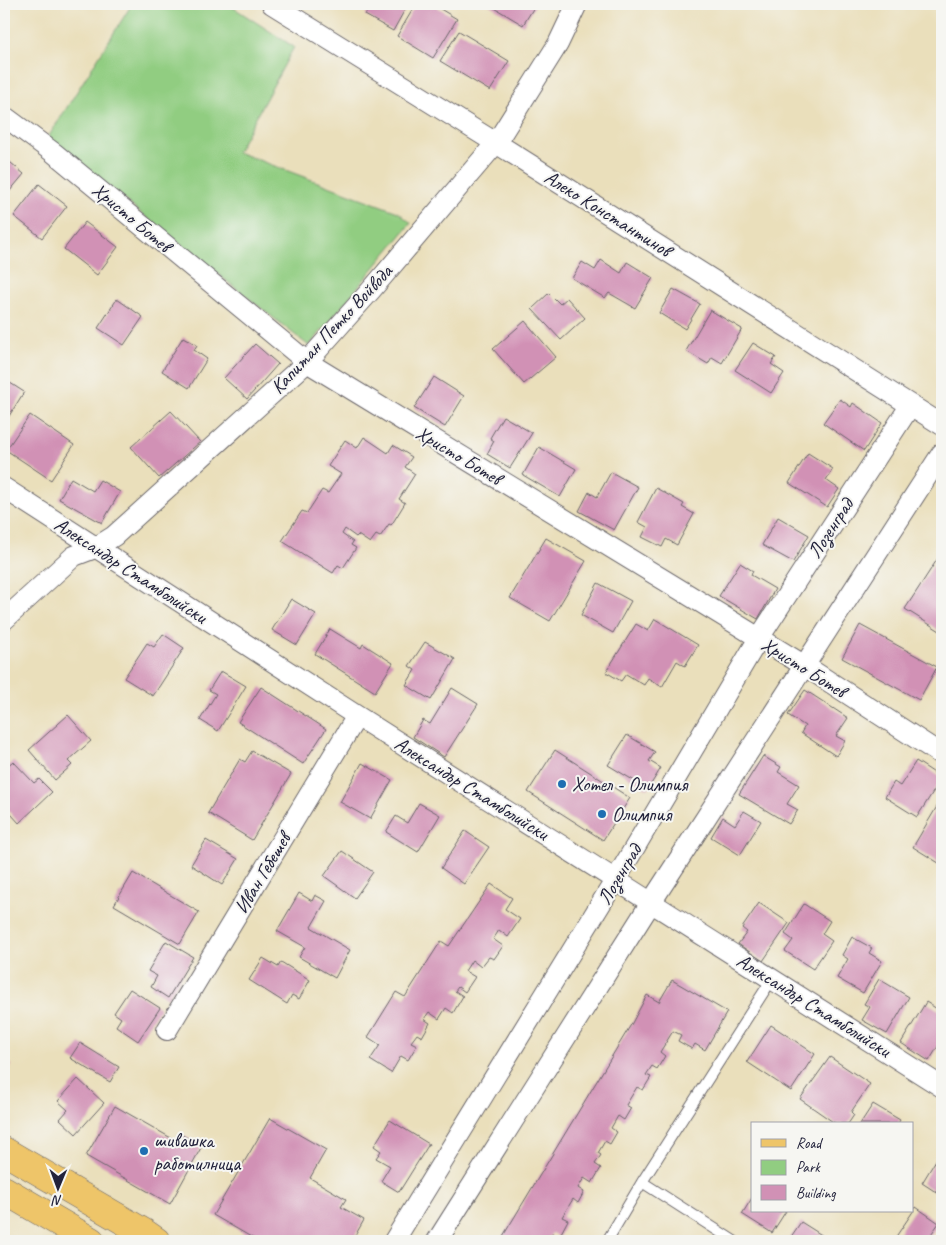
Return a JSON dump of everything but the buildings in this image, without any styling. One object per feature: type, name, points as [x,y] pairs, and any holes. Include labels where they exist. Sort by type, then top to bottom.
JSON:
[{"type":"main road","points":[[4,1152],[156,1241]]},
{"type":"main road","points":[[4,1190],[90,1241]]},
{"type":"street","name":"Алеко Константинов","points":[[272,4],[496,143],[942,426]]},
{"type":"street","name":"Капитан Петко Войвода","points":[[4,620],[74,556],[95,548],[114,536],[307,362],[496,143],[558,44],[578,4]]},
{"type":"street","name":"Христо Ботев","points":[[4,116],[54,152],[307,362],[805,666],[942,755]]},
{"type":"street","name":"Лозенград","points":[[394,1241],[616,879],[759,638],[910,406]]},
{"type":"street","name":"Лозенград","points":[[437,1241],[652,901],[942,453]]},
{"type":"street","name":"Александър Стамболийски","points":[[4,488],[358,716],[942,1087]]},
{"type":"street","name":"Иван Гебешев","points":[[167,1030],[358,716]]},
{"type":"lane","points":[[607,1241],[642,1182],[772,979]]},
{"type":"lane","points":[[642,1182],[734,1241]]},
{"type":"green space","points":[[132,4],[228,4],[294,47],[237,152],[398,212],[411,223],[309,346],[47,139]]},
{"type":"place","name":"Хотел - Олимпия","points":[[562,784]]},
{"type":"place","name":"Олимпия","points":[[602,814]]},
{"type":"place","name":"шивашка работилница","points":[[144,1151]]}]
